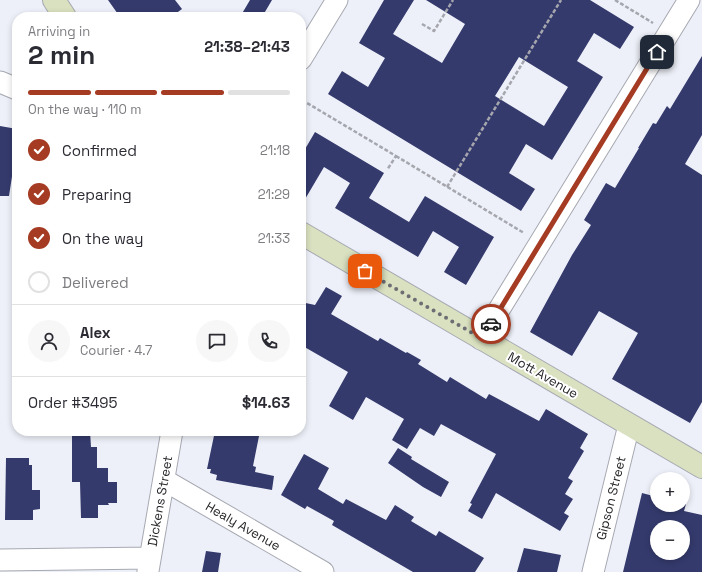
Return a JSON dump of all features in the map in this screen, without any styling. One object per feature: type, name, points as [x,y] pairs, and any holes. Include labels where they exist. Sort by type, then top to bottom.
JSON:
[{"type":"street","points":[[54,0],[62,12]]},
{"type":"street","points":[[306,51],[337,0]]},
{"type":"street","points":[[481,338],[689,0]]},
{"type":"street","points":[[0,82],[12,87]]},
{"type":"street","name":"Mott Avenue","points":[[306,236],[629,425],[700,463]]},
{"type":"street","name":"Gipson Street","points":[[593,572],[629,425]]},
{"type":"street","name":"Dickens Street","points":[[149,565],[171,436]]},
{"type":"street","name":"Healy Avenue","points":[[164,480],[323,572]]},
{"type":"street","points":[[0,560],[149,565]]},
{"type":"path","points":[[422,24],[434,31],[453,0]]},
{"type":"path","points":[[447,187],[562,0]]},
{"type":"path","points":[[615,0],[655,25]]},
{"type":"path","points":[[306,102],[527,235]]},
{"type":"path","points":[[387,170],[396,156]]},
{"type":"building","points":[[108,0],[175,0],[182,9],[178,12],[116,12]]},
{"type":"building","points":[[250,0],[272,0],[265,12],[243,12]]},
{"type":"building","points":[[384,0],[414,0],[393,34],[442,63],[465,24],[426,0],[590,0],[634,27],[620,49],[594,33],[577,61],[603,77],[552,160],[526,144],[509,173],[535,189],[521,211],[328,94],[342,71],[368,87],[385,58],[359,43]],"holes":[[[519,57],[568,87],[544,126],[495,96]]]},
{"type":"building","points":[[702,56],[702,135],[685,164],[702,175],[702,402],[690,423],[612,379],[638,333],[599,311],[572,356],[530,332],[572,255],[591,225],[584,220],[606,183],[615,188],[653,123],[656,124],[667,106],[670,109]]},
{"type":"building","points":[[0,126],[12,128],[12,176],[9,196],[0,196]]},
{"type":"building","points":[[315,132],[384,173],[369,198],[409,222],[425,196],[494,237],[466,285],[444,272],[459,247],[433,231],[418,257],[335,208],[350,183],[324,167],[306,198],[306,147]]},
{"type":"building","points":[[326,287],[342,296],[331,314],[378,341],[380,338],[421,360],[418,364],[447,382],[450,377],[486,399],[489,394],[539,421],[546,409],[588,434],[580,448],[584,451],[568,478],[573,481],[565,494],[573,499],[564,513],[569,516],[560,531],[496,493],[482,519],[468,511],[472,504],[470,503],[496,454],[441,424],[434,436],[420,428],[407,449],[392,440],[404,419],[366,397],[353,420],[329,406],[348,372],[306,348],[306,303],[315,305]]},
{"type":"building","points":[[72,436],[90,436],[91,447],[97,447],[97,468],[108,468],[108,482],[117,482],[117,503],[98,505],[98,518],[81,518],[80,482],[72,482]]},
{"type":"building","points":[[214,436],[259,436],[253,466],[256,467],[255,472],[274,476],[272,490],[216,480],[217,475],[210,473],[211,469],[207,469]]},
{"type":"building","points":[[398,448],[412,457],[411,459],[449,482],[441,497],[423,487],[388,463]]},
{"type":"building","points":[[304,454],[329,468],[318,489],[343,504],[346,499],[386,520],[395,505],[414,517],[411,521],[436,536],[439,531],[484,558],[475,572],[413,572],[332,525],[334,521],[307,506],[305,509],[281,495]]},
{"type":"building","points":[[6,458],[29,458],[29,465],[32,465],[32,490],[40,490],[40,509],[33,510],[33,520],[5,520]]},
{"type":"building","points":[[642,493],[650,495],[650,512],[688,512],[702,515],[702,572],[623,572]]},
{"type":"building","points":[[524,548],[561,555],[557,572],[517,572]]},
{"type":"building","points":[[206,551],[221,553],[218,572],[202,572]]},
{"type":"way so far","points":[[365,271],[481,338],[491,324]]},
{"type":"route","points":[[491,324],[657,52]]}]
